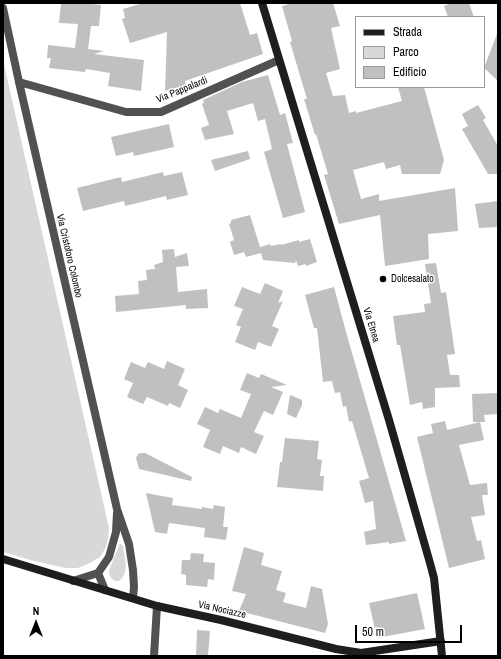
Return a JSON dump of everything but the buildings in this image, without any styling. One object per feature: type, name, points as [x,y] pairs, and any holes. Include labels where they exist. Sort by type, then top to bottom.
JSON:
[{"type":"main road","name":"Via Etnea","points":[[262,3],[387,412],[430,563],[434,578],[442,656]]},
{"type":"main road","name":"Via Nociazze","points":[[3,559],[157,606],[221,620],[336,649],[361,653],[441,641]]},
{"type":"street","name":"Via Cristoforo Colombo","points":[[3,8],[117,509]]},
{"type":"street","name":"Via Pappalardi","points":[[19,82],[126,112],[161,112],[280,60]]},
{"type":"street","points":[[73,581],[98,573],[110,557],[116,532],[117,509]]},
{"type":"street","points":[[117,509],[129,544],[133,570],[133,598]]},
{"type":"street","points":[[98,573],[105,590]]},
{"type":"street","points":[[154,656],[157,606]]},
{"type":"green space","points":[[3,60],[109,528],[106,547],[100,557],[78,568],[66,568],[3,552]]},
{"type":"green space","points":[[120,543],[123,546],[126,565],[123,577],[119,581],[115,581],[111,578],[109,570]]},
{"type":"place","name":"Dolcesalato","points":[[383,279]]}]
